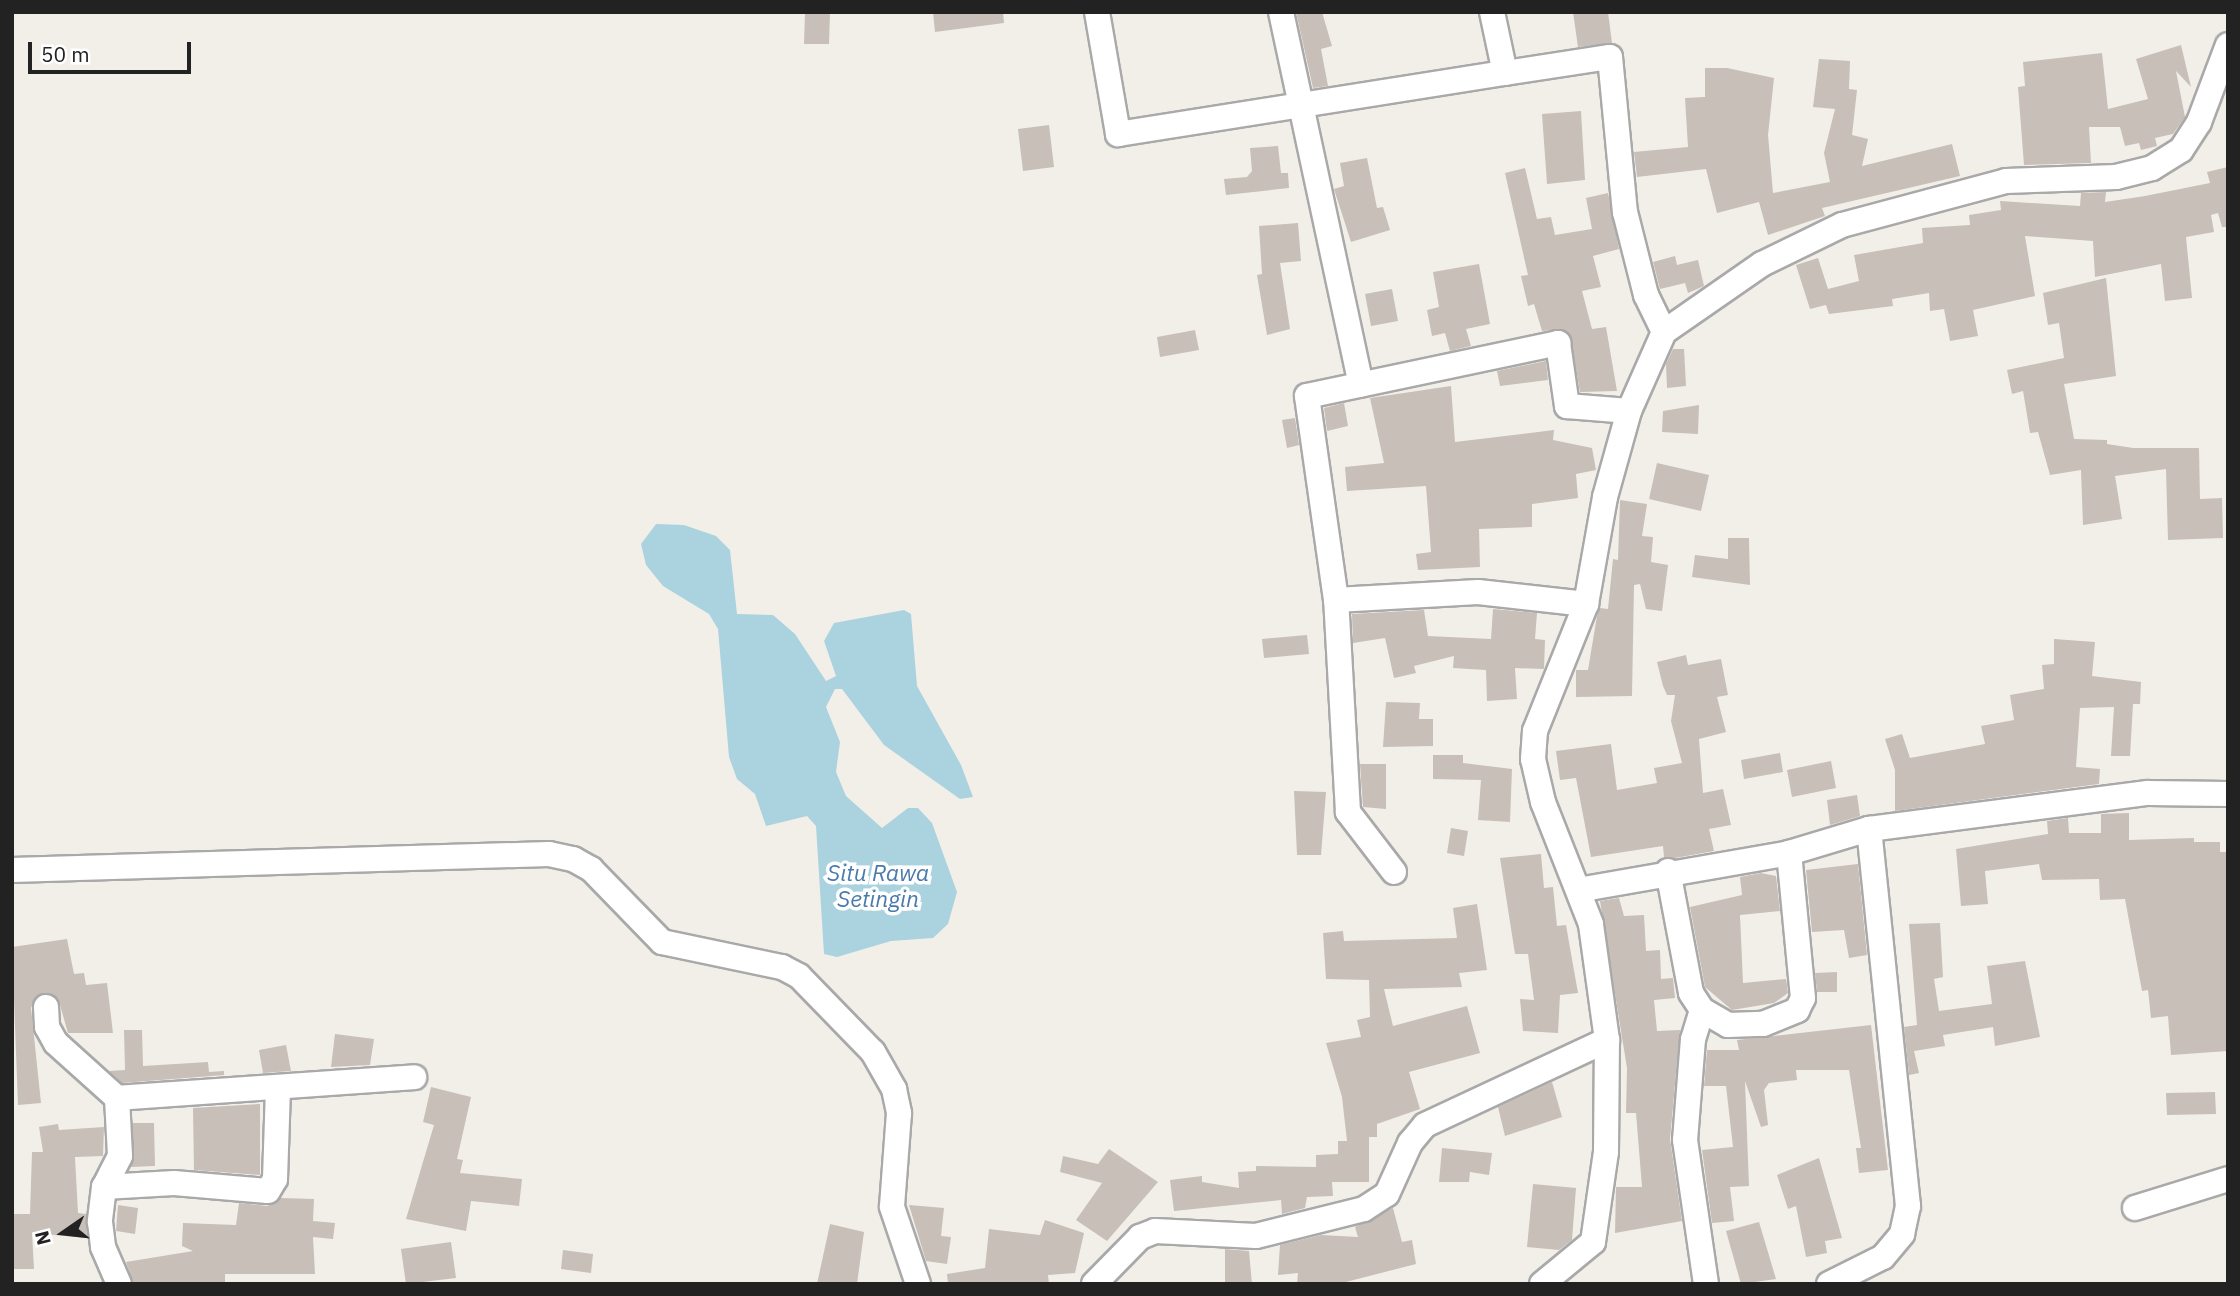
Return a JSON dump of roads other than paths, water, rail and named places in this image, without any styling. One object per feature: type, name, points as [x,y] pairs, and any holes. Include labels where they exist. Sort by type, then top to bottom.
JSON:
[{"type":"street","points":[[1097,12],[1118,134],[1610,57],[1625,212],[1646,295],[1664,332]]},
{"type":"street","points":[[1281,12],[1361,384]]},
{"type":"street","points":[[1492,12],[1505,73]]},
{"type":"street","points":[[1542,1284],[1593,1242],[1606,1152],[1607,1040],[1591,924],[1543,803],[1534,759],[1535,731],[1586,604],[1608,485],[1629,411],[1664,332],[1762,264],[1842,225],[2006,181],[2116,177],[2152,168],[2181,150],[2199,122],[2228,45]]},
{"type":"street","points":[[1394,872],[1348,812],[1336,600],[1306,398],[1361,384],[1559,344],[1567,406],[1629,411]]},
{"type":"street","points":[[1336,600],[1478,592],[1586,604]]},
{"type":"street","points":[[1578,890],[1668,871],[1789,853],[1868,829],[2148,793],[2228,794]]},
{"type":"street","points":[[1829,1284],[1882,1257],[1902,1234],[1908,1206],[1868,829]]},
{"type":"street","points":[[1668,871],[1691,993],[1702,1010],[1728,1025],[1763,1024],[1797,1010],[1803,998],[1789,853]]},
{"type":"street","points":[[12,870],[549,854],[573,859],[591,869],[662,942],[782,967],[799,976],[873,1052],[894,1089],[899,1113],[892,1207],[918,1284]]},
{"type":"street","points":[[46,1007],[47,1027],[56,1043],[117,1098],[120,1156],[104,1187],[103,1247],[119,1284]]},
{"type":"street","points":[[1702,1010],[1693,1040],[1685,1140],[1706,1284]]},
{"type":"street","points":[[1094,1284],[1140,1237],[1155,1231],[1256,1236],[1364,1209],[1387,1194],[1410,1143],[1425,1125],[1607,1040]]},
{"type":"street","points":[[117,1098],[414,1077]]},
{"type":"street","points":[[104,1187],[174,1183],[268,1191],[275,1179],[278,1087]]},
{"type":"street","points":[[2135,1208],[2228,1179]]},
{"type":"water","name":"Situ Rawa Setingin","points":[[656,524],[684,525],[716,536],[730,550],[737,614],[773,615],[795,634],[826,681],[836,676],[824,641],[834,623],[904,610],[911,614],[917,686],[961,765],[973,797],[960,799],[884,745],[842,689],[835,689],[826,707],[840,742],[836,772],[846,796],[882,828],[908,808],[918,808],[932,823],[957,892],[948,924],[933,938],[891,941],[837,957],[824,954],[816,826],[807,816],[766,826],[755,794],[737,779],[729,757],[718,629],[709,614],[663,586],[646,565],[641,544]]}]
